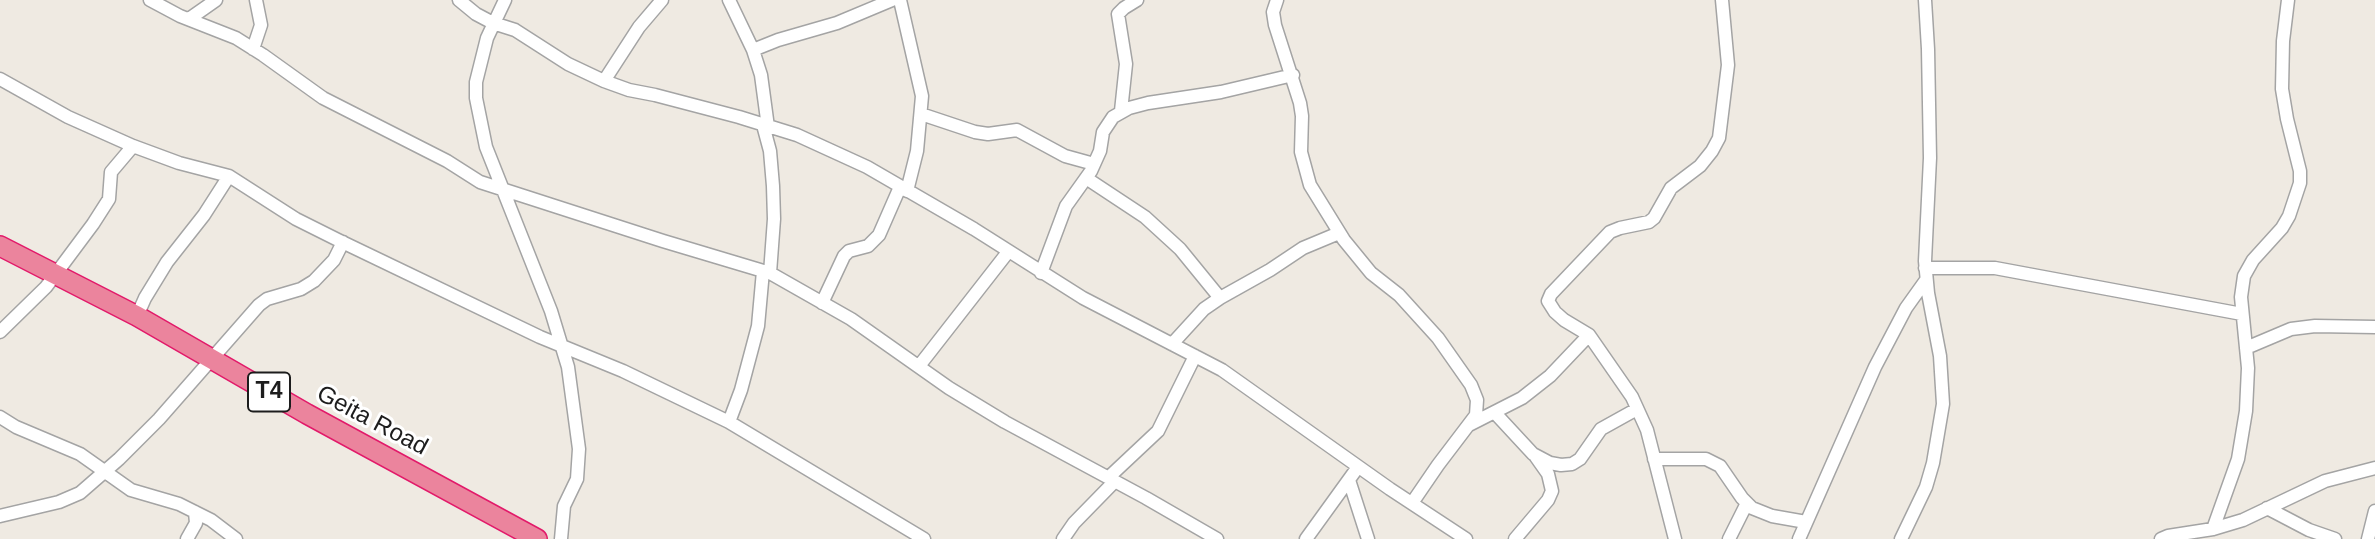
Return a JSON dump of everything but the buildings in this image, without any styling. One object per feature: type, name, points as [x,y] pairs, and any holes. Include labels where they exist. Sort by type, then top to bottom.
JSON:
[{"type":"highway","name":"Geita Road","points":[[0,246],[137,316],[537,539]]},
{"type":"street","points":[[150,0],[236,38],[323,99],[447,161],[480,181],[767,272],[851,319],[949,388],[1005,422],[1217,539]]},
{"type":"street","points":[[188,19],[216,0]]},
{"type":"street","points":[[253,49],[261,24],[256,0]]},
{"type":"street","points":[[459,0],[476,14],[516,30],[568,64],[604,82],[739,117],[827,148],[867,167],[1083,298],[1222,370],[1358,467],[1466,539]]},
{"type":"street","points":[[505,0],[493,23],[477,82],[476,98],[486,147],[506,191],[551,311],[568,367],[579,449],[577,480],[565,506],[561,539]]},
{"type":"street","points":[[604,82],[639,27],[662,0]]},
{"type":"street","points":[[729,0],[753,50],[761,75],[774,219],[758,326],[741,390],[729,422]]},
{"type":"street","points":[[753,50],[837,23],[892,0]]},
{"type":"street","points":[[822,303],[844,256],[849,251],[868,246],[879,235],[904,189],[917,151],[922,96],[900,0]]},
{"type":"street","points":[[1122,111],[1126,64],[1118,14],[1138,0]]},
{"type":"street","points":[[1675,539],[1647,430],[1637,409],[1617,373],[1589,335],[1564,320],[1548,301],[1551,294],[1610,232],[1649,222],[1654,218],[1671,188],[1700,166],[1712,151],[1719,138],[1728,65],[1722,0]]},
{"type":"street","points":[[1901,539],[1926,487],[1941,425],[1943,404],[1940,356],[1926,274],[1930,158],[1925,0]]},
{"type":"street","points":[[2214,532],[2238,459],[2246,411],[2248,368],[2242,314],[2244,276],[2253,260],[2283,228],[2290,216],[2300,183],[2300,171],[2282,89],[2283,41],[2288,0]]},
{"type":"street","points":[[1275,1],[1275,25],[1293,75],[1302,116],[1301,152],[1304,170],[1319,203],[1371,273],[1399,295],[1438,338],[1472,385],[1478,400],[1476,415],[1412,503]]},
{"type":"street","points":[[1041,273],[1066,206],[1094,164],[1107,124],[1122,111],[1148,103],[1221,92],[1293,75]]},
{"type":"street","points":[[0,79],[68,117],[133,146],[179,163],[229,176],[296,219],[540,337],[623,371],[729,422],[924,539]]},
{"type":"street","points":[[921,114],[975,132],[988,134],[1017,130],[1065,156],[1094,164]]},
{"type":"street","points":[[0,332],[46,287],[101,212],[109,200],[111,172],[133,146]]},
{"type":"street","points":[[137,316],[167,261],[204,215],[229,176]]},
{"type":"street","points":[[1086,178],[1145,217],[1180,250],[1220,298]]},
{"type":"street","points":[[1172,344],[1204,309],[1220,298],[1303,248],[1339,233]]},
{"type":"street","points":[[0,516],[59,502],[80,493],[150,428],[259,305],[267,299],[301,289],[314,281],[334,260],[343,242]]},
{"type":"street","points":[[919,366],[1008,252]]},
{"type":"street","points":[[1926,274],[1995,268],[2242,314]]},
{"type":"street","points":[[1799,539],[1875,367],[1926,274]]},
{"type":"street","points":[[2246,348],[2291,329],[2315,326],[2375,327]]},
{"type":"street","points":[[1466,427],[1522,397],[1550,376],[1589,335]]},
{"type":"street","points":[[1063,539],[1112,479],[1158,431],[1195,356]]},
{"type":"street","points":[[1533,454],[1550,463],[1572,464],[1580,459],[1601,429],[1637,409]]},
{"type":"street","points":[[1495,413],[1548,474],[1552,491],[1548,500],[1515,539]]},
{"type":"street","points":[[0,417],[16,427],[65,446],[131,490],[179,504],[195,512],[219,525],[236,539]]},
{"type":"street","points":[[1654,459],[1706,459],[1720,466],[1752,508],[1772,516],[1806,522]]},
{"type":"street","points":[[1306,539],[1358,467]]},
{"type":"street","points":[[2161,539],[2214,532],[2325,481],[2375,468]]},
{"type":"street","points":[[1349,480],[1368,539]]},
{"type":"street","points":[[1729,539],[1747,503]]},
{"type":"street","points":[[2267,508],[2301,526],[2335,539]]},
{"type":"street","points":[[2368,539],[2375,511]]},
{"type":"street","points":[[187,539],[196,523],[195,512]]}]
